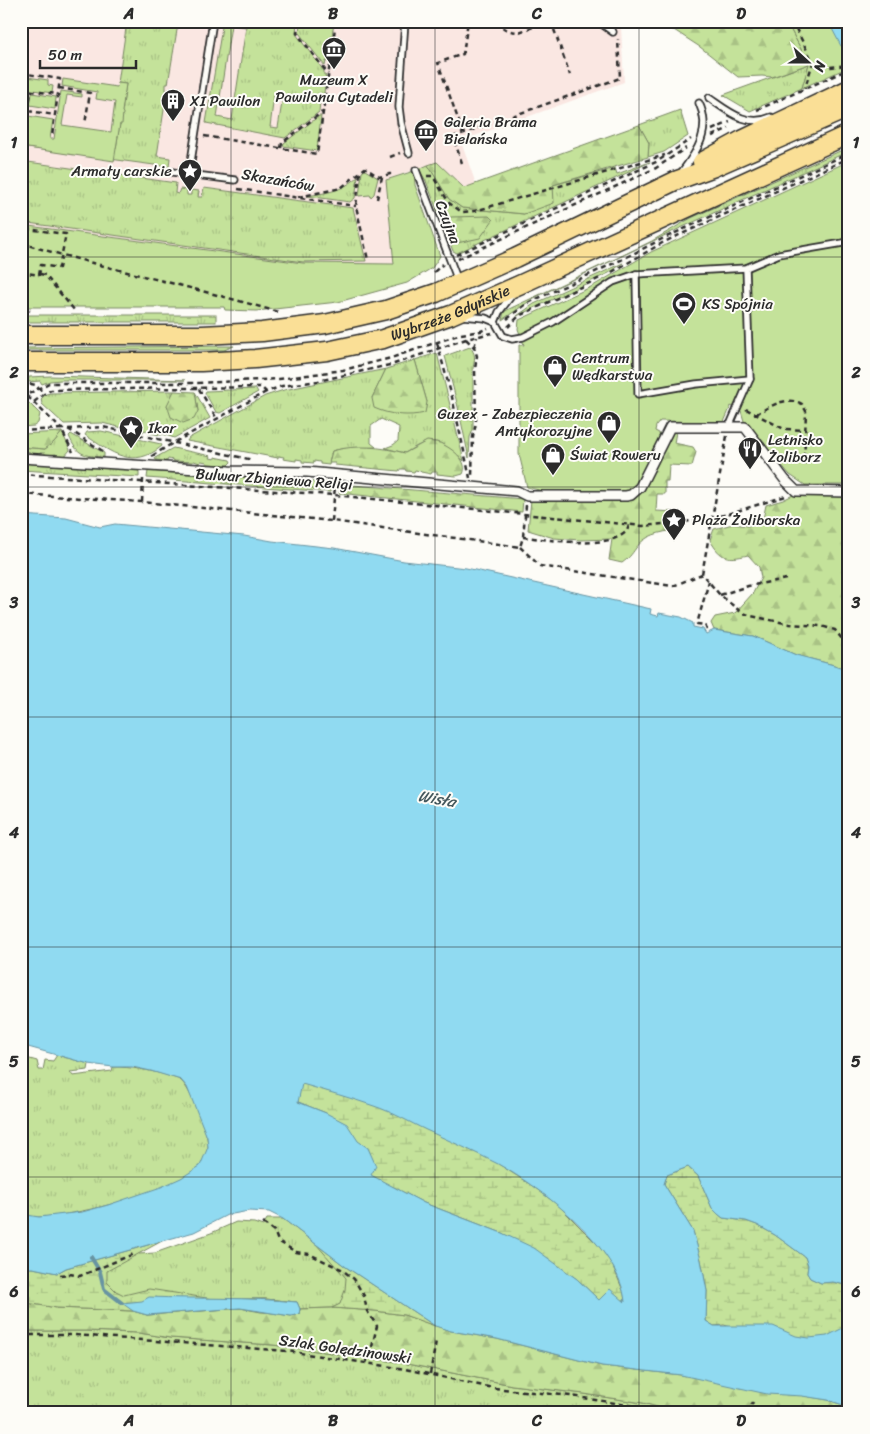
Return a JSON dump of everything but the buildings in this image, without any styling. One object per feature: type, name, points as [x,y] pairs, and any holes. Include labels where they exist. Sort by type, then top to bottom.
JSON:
[{"type":"main road","name":"Wybrzeże Gdyńskie","points":[[21,335],[202,335],[284,330],[324,324],[386,310],[436,293],[515,258],[676,180],[706,159],[727,148],[848,96]]},
{"type":"main road","name":"Wybrzeże Gdyńskie","points":[[21,362],[202,362],[296,356],[345,348],[383,339],[451,315],[849,134]]},
{"type":"street","points":[[21,458],[336,474],[517,491],[527,496],[631,495],[640,487],[670,426],[745,427],[785,480],[796,491],[849,492]]},
{"type":"lane","points":[[189,174],[213,21]]},
{"type":"lane","points":[[406,21],[399,107],[409,153]]},
{"type":"lane","points":[[598,21],[615,34]]},
{"type":"lane","points":[[798,105],[848,96]]},
{"type":"lane","points":[[709,98],[746,121],[756,121],[774,116]]},
{"type":"lane","points":[[676,180],[694,153],[703,134],[704,113],[699,103]]},
{"type":"lane","name":"Czujna","points":[[416,170],[459,283]]},
{"type":"lane","name":"Skazańców","points":[[172,172],[235,180]]},
{"type":"lane","points":[[451,315],[485,318],[496,323],[503,336],[512,338],[523,337],[553,322],[613,282],[636,274],[746,268],[779,254],[849,242]]},
{"type":"lane","points":[[729,427],[750,379],[746,268]]},
{"type":"lane","points":[[636,274],[638,394],[696,384],[750,379]]},
{"type":"lane","points":[[496,323],[498,312],[519,285]]},
{"type":"path","points":[[299,21],[297,33],[328,74]]},
{"type":"path","points":[[202,136],[317,154],[336,21]]},
{"type":"path","points":[[463,133],[438,63],[463,54],[468,21]]},
{"type":"path","points":[[496,21],[501,26],[514,32],[550,21],[570,75]]},
{"type":"path","points":[[792,21],[813,62],[805,89]]},
{"type":"path","points":[[462,163],[453,137],[620,78],[615,34]]},
{"type":"path","points":[[813,62],[830,66],[849,65]]},
{"type":"path","points":[[450,261],[453,256],[658,161],[692,138],[849,69]]},
{"type":"path","points":[[21,73],[60,79],[52,136]]},
{"type":"path","points":[[788,101],[849,73]]},
{"type":"path","points":[[59,88],[90,93],[84,124]]},
{"type":"path","points":[[27,114],[31,91],[58,94]]},
{"type":"path","points":[[21,94],[30,96]]},
{"type":"path","points":[[281,148],[282,143],[323,111]]},
{"type":"path","points":[[21,114],[55,115]]},
{"type":"path","points":[[450,261],[656,168],[682,150],[746,121]]},
{"type":"path","points":[[496,323],[504,321],[528,303],[849,153]]},
{"type":"path","points":[[419,179],[432,176],[449,203],[462,212],[475,211],[669,154]]},
{"type":"path","points":[[297,197],[341,188],[365,168],[382,177],[389,173]]},
{"type":"path","points":[[360,171],[356,206],[368,260]]},
{"type":"path","points":[[377,199],[382,177]]},
{"type":"path","name":"Skazańców","points":[[235,180],[234,188],[356,206]]},
{"type":"path","points":[[40,274],[41,265],[59,268],[62,255],[66,234],[27,229],[23,244],[62,255],[281,313]]},
{"type":"path","points":[[21,272],[45,275],[75,311]]},
{"type":"path","points":[[21,308],[30,311]]},
{"type":"path","points":[[474,347],[476,337]]},
{"type":"path","points":[[466,339],[474,347],[477,356],[476,423],[473,437],[472,486]]},
{"type":"path","points":[[437,343],[452,397],[472,486]]},
{"type":"path","points":[[21,382],[36,385],[44,394]]},
{"type":"path","points":[[21,398],[49,384],[108,384]]},
{"type":"path","points":[[199,389],[217,419]]},
{"type":"path","points":[[21,390],[61,429],[78,461]]},
{"type":"path","points":[[142,502],[142,465],[173,443],[266,392]]},
{"type":"path","points":[[756,414],[781,401],[797,401],[802,404],[806,411],[804,464]]},
{"type":"path","points":[[738,405],[784,428],[806,430]]},
{"type":"path","points":[[21,431],[103,427],[257,461]]},
{"type":"path","points":[[729,427],[710,520],[702,574],[720,595],[741,612],[751,616],[790,624],[821,626],[835,630],[849,648]]},
{"type":"path","points":[[68,429],[122,463]]},
{"type":"path","name":"Bulwar Zbigniewa Religi","points":[[21,474],[334,495],[629,526],[710,520],[782,498]]},
{"type":"path","points":[[332,521],[336,474]]},
{"type":"path","points":[[21,494],[142,502],[332,521],[520,547],[540,566],[673,586],[702,574]]},
{"type":"path","points":[[520,547],[523,537],[527,496]]},
{"type":"path","points":[[523,537],[583,542],[615,540],[627,531],[629,526]]},
{"type":"path","points":[[720,595],[748,586],[786,580]]},
{"type":"path","points":[[707,630],[705,625],[697,624],[709,582]]},
{"type":"path","points":[[263,1222],[274,1230],[278,1241],[296,1252],[309,1254],[341,1269],[354,1279],[364,1296],[367,1311],[377,1326],[366,1363]]},
{"type":"path","points":[[60,1275],[80,1276],[136,1253]]},
{"type":"path","name":"Szlak Golędzinowski","points":[[21,1335],[75,1335],[287,1352],[430,1374],[493,1388],[571,1396],[640,1407],[663,1413]]},
{"type":"path","points":[[430,1374],[436,1341]]},
{"type":"path","points":[[747,1413],[752,1402]]},
{"type":"shaded area","points":[[21,21],[613,21],[621,27],[624,82],[461,142],[476,184],[464,188],[437,162],[386,180],[394,264],[303,263],[21,225]]},
{"type":"green space","points":[[127,21],[183,21],[177,30],[168,84],[166,84],[167,90],[157,156],[170,158],[169,167],[21,147],[21,135],[116,149],[126,84],[118,83]]},
{"type":"green space","points":[[223,21],[297,21],[296,34],[324,71],[324,75],[326,75],[323,102],[320,102],[319,112],[285,138],[206,123]],"holes":[[[231,25],[246,27],[232,120],[217,117]],[[274,95],[283,96],[278,128],[270,127]]]},
{"type":"green space","points":[[300,21],[334,23],[328,62],[326,61],[325,66],[299,33]]},
{"type":"green space","points":[[643,21],[786,21],[809,64],[772,77],[738,77],[700,47],[674,30],[646,25]]},
{"type":"green space","points":[[786,21],[849,21],[849,67],[802,88],[809,64]]},
{"type":"green space","points":[[809,64],[802,88],[750,111],[723,95]]},
{"type":"green space","points":[[21,76],[23,76],[23,82],[26,82],[27,77],[48,80],[48,85],[53,86],[52,93],[21,88]]},
{"type":"green space","points":[[63,79],[117,87],[118,83],[126,84],[122,124],[120,124],[114,161],[21,147],[21,119],[28,120],[28,116],[53,120],[50,139],[54,139],[61,91],[82,94],[82,97],[67,95],[62,125],[111,132],[115,102],[96,99],[97,92],[62,86]]},
{"type":"green space","points":[[32,93],[56,97],[55,109],[30,105]]},
{"type":"green space","points":[[680,110],[688,136],[664,152],[648,157],[649,143],[639,125]]},
{"type":"green space","points":[[321,116],[317,151],[283,146],[284,143]]},
{"type":"green space","points":[[639,125],[649,143],[648,157],[553,185],[554,203],[524,214],[462,208],[449,199],[428,165],[437,162],[464,188]]},
{"type":"green space","points":[[849,147],[849,151],[674,231],[534,298],[502,320],[504,312],[509,309],[652,241],[691,218]]},
{"type":"green space","points":[[21,161],[176,183],[175,193],[178,194],[180,189],[187,190],[187,195],[191,195],[191,190],[199,191],[198,197],[202,197],[204,188],[353,208],[366,261],[303,262],[21,222]]},
{"type":"green space","name":"KS Spójnia","points":[[849,161],[849,485],[805,485],[790,475],[744,421],[741,411],[731,406],[724,422],[660,421],[655,431],[659,433],[660,438],[636,486],[629,492],[543,491],[527,487],[519,454],[519,345],[524,345],[518,329],[519,320],[593,286],[651,252]]},
{"type":"green space","points":[[650,162],[457,253],[453,251],[426,181],[419,169],[428,165],[449,199],[462,208],[524,214],[553,185],[615,168],[617,174]]},
{"type":"green space","points":[[365,170],[378,178],[374,194],[371,197],[370,195],[359,196],[362,172]]},
{"type":"green space","points":[[414,171],[415,185],[440,256],[432,268],[407,283],[338,302],[256,311],[225,310],[224,307],[21,307],[21,225],[303,263],[394,264],[386,180]]},
{"type":"green space","points":[[358,177],[355,198],[350,202],[307,196],[340,189]]},
{"type":"green space","points":[[489,216],[493,220],[480,238],[457,243],[447,231],[446,220],[451,217]]},
{"type":"green space","points":[[623,263],[609,273],[517,316],[534,304]]},
{"type":"green space","points":[[25,315],[216,315],[216,322],[25,322]]},
{"type":"green space","points":[[234,346],[224,350],[21,350],[21,348]]},
{"type":"green space","points":[[470,347],[475,359],[473,368],[473,430],[470,437],[469,458],[445,356]]},
{"type":"green space","points":[[437,353],[464,461],[448,448],[436,442],[423,443],[405,453],[385,448],[398,441],[399,427],[381,419],[371,426],[371,443],[376,447],[332,451],[329,465],[314,461],[314,463],[302,462],[302,460],[296,459],[296,461],[283,459],[284,457],[278,456],[278,458],[187,441],[189,438],[265,396],[284,390],[386,369],[372,398],[427,402],[415,360]]},
{"type":"green space","points":[[415,360],[427,402],[425,413],[399,415],[374,408],[372,398],[386,369]]},
{"type":"green space","points":[[29,377],[185,380],[61,380],[42,384],[40,381],[28,382]]},
{"type":"green space","points":[[256,389],[258,392],[220,413],[216,412],[205,393],[206,391]]},
{"type":"green space","points":[[174,391],[167,406],[198,411],[195,392],[210,418],[174,438],[163,434],[149,433],[149,431],[144,430],[143,432],[125,426],[123,428],[102,423],[64,424],[42,404],[41,399],[46,394],[51,393]]},
{"type":"green space","points":[[174,391],[195,392],[198,411],[194,419],[183,423],[171,417],[167,405]]},
{"type":"green space","points":[[25,399],[40,414],[38,423],[34,426],[21,427],[21,400]]},
{"type":"green space","points":[[101,431],[161,444],[162,446],[142,457],[132,458],[123,456],[104,448],[85,435],[87,432]]},
{"type":"green space","points":[[62,432],[70,450],[64,457],[56,456],[56,454],[45,455],[45,453],[40,453],[39,455],[30,454],[30,452],[25,451],[21,453],[21,447],[45,449]]},
{"type":"green space","points":[[62,432],[45,449],[21,447],[21,434]]},
{"type":"green space","points":[[676,432],[674,443],[693,447],[696,452],[692,466],[669,465],[668,481],[665,481],[665,494],[657,494],[656,511],[675,512],[679,526],[676,530],[648,537],[622,563],[609,560],[612,539],[580,540],[554,538],[528,530],[531,500],[627,500],[637,497],[642,492],[670,435]]},
{"type":"green space","points":[[71,434],[104,453],[104,457],[86,455],[78,451],[69,436]]},
{"type":"green space","points":[[427,441],[442,444],[456,453],[464,465],[463,474],[456,476],[432,472],[431,474],[415,470],[414,472],[400,469],[399,471],[329,463],[332,451],[368,447],[405,453]]},
{"type":"green space","points":[[173,448],[211,456],[210,458],[230,460],[231,462],[228,465],[206,464],[207,462],[201,461],[200,463],[168,459],[167,461],[156,460],[155,458]]},
{"type":"green space","points":[[21,463],[139,470],[139,477],[21,470]]},
{"type":"green space","points":[[148,471],[331,483],[330,492],[147,478]]},
{"type":"green space","points":[[340,484],[523,499],[522,512],[339,493]]},
{"type":"green space","points":[[793,495],[849,497],[849,670],[796,655],[753,636],[714,630],[711,623],[715,617],[735,613],[753,593],[761,578],[759,567],[748,555],[730,557],[718,551],[710,540],[714,529],[733,524],[748,526],[763,519],[766,505]]},
{"type":"green space","points":[[276,1024],[386,1091],[534,1187],[558,1205],[599,1246],[612,1264],[624,1293],[625,1302],[599,1300],[577,1279],[502,1233],[424,1203],[370,1175],[326,1113],[298,1102]]},
{"type":"green space","points":[[57,1055],[89,1064],[88,1070],[70,1072],[73,1076],[112,1071],[113,1067],[120,1067],[153,1072],[180,1080],[193,1100],[207,1140],[207,1151],[201,1165],[186,1176],[168,1185],[124,1201],[56,1216],[38,1217],[21,1214],[21,1062],[30,1059],[37,1061],[39,1070],[43,1070],[45,1060],[53,1061]]},
{"type":"green space","points":[[688,1167],[698,1176],[712,1208],[723,1218],[746,1221],[775,1235],[805,1257],[808,1265],[807,1273],[810,1278],[821,1283],[833,1282],[849,1286],[849,1336],[837,1357],[724,1325],[714,1326],[706,1321],[707,1291],[693,1231],[664,1184],[667,1175]]},
{"type":"green space","points":[[267,1219],[283,1219],[346,1267],[354,1299],[332,1308],[300,1309],[296,1302],[265,1299],[21,1302],[21,1268],[135,1248],[139,1254],[155,1253],[236,1222],[254,1223],[263,1226]]},
{"type":"green space","points":[[162,1241],[107,1271],[107,1282],[116,1291],[124,1295],[149,1289],[213,1299],[265,1299],[297,1302],[300,1309],[299,1314],[291,1316],[240,1308],[147,1315],[133,1311],[57,1308],[21,1302],[21,1268],[33,1268],[57,1273],[66,1268]]},
{"type":"green space","points":[[316,1244],[346,1267],[435,1326],[404,1315],[332,1308],[340,1304],[345,1290],[346,1278]]},
{"type":"green space","points":[[21,1302],[57,1308],[133,1311],[147,1315],[240,1308],[261,1312],[299,1314],[300,1309],[332,1308],[376,1311],[404,1315],[451,1331],[497,1339],[602,1366],[681,1375],[828,1400],[849,1407],[849,1413],[679,1413],[643,1403],[512,1385],[397,1362],[273,1345],[170,1338],[139,1333],[21,1331]]},
{"type":"green space","points":[[21,1331],[139,1333],[170,1338],[273,1345],[397,1362],[512,1385],[643,1403],[679,1413],[21,1413]]},
{"type":"water","points":[[828,21],[849,21],[849,45],[847,47],[841,46]]},
{"type":"water","name":"Wisła","points":[[21,515],[66,518],[100,527],[115,524],[244,536],[334,548],[404,561],[466,568],[651,609],[650,614],[658,616],[659,613],[681,617],[693,623],[693,627],[703,629],[706,634],[714,630],[753,636],[796,655],[849,670],[849,1080],[843,1081],[843,1094],[849,1096],[849,1286],[833,1282],[821,1283],[810,1278],[807,1273],[808,1265],[805,1257],[775,1235],[746,1221],[723,1218],[712,1208],[698,1176],[688,1167],[667,1175],[664,1184],[693,1231],[707,1291],[706,1321],[714,1326],[773,1326],[796,1336],[809,1338],[827,1336],[849,1325],[849,1407],[828,1400],[767,1394],[681,1375],[602,1366],[497,1339],[451,1331],[435,1326],[346,1267],[283,1219],[269,1212],[249,1211],[227,1215],[194,1232],[66,1268],[57,1273],[33,1268],[21,1268],[21,1214],[39,1217],[82,1212],[161,1187],[181,1178],[200,1166],[208,1147],[207,1137],[187,1087],[181,1080],[132,1067],[89,1064],[21,1045]],"holes":[[[302,1084],[381,1108],[498,1164],[536,1188],[576,1222],[594,1241],[609,1261],[620,1281],[625,1302],[610,1289],[599,1300],[577,1279],[534,1248],[502,1233],[424,1203],[371,1175],[376,1166],[368,1148],[358,1141],[347,1124],[298,1102]]]},
{"type":"water","points":[[149,1297],[279,1300],[297,1302],[300,1309],[299,1314],[291,1316],[240,1308],[147,1315],[133,1311],[122,1303],[142,1301]]},
{"type":"waterway","points":[[91,1257],[100,1272],[104,1289],[122,1303]]},
{"type":"place","name":"Muzeum X Pawilonu Cytadeli","points":[[334,70]]},
{"type":"place","name":"XI Pawilon","points":[[173,122]]},
{"type":"place","name":"Galeria Brama Bielańska","points":[[426,152]]},
{"type":"place","name":"Armaty carskie","points":[[190,192]]},
{"type":"place","name":"KS Spójnia","points":[[684,325]]},
{"type":"place","name":"Centrum Wędkarstwa","points":[[555,388]]},
{"type":"place","name":"Guzex - Zabezpieczenia Antykorozyjne","points":[[609,444]]},
{"type":"place","name":"Ikar","points":[[131,449]]},
{"type":"place","name":"Letnisko Żoliborz","points":[[750,470]]},
{"type":"place","name":"Świat Roweru","points":[[553,476]]},
{"type":"place","name":"Plaża Żoliborska","points":[[674,541]]}]
